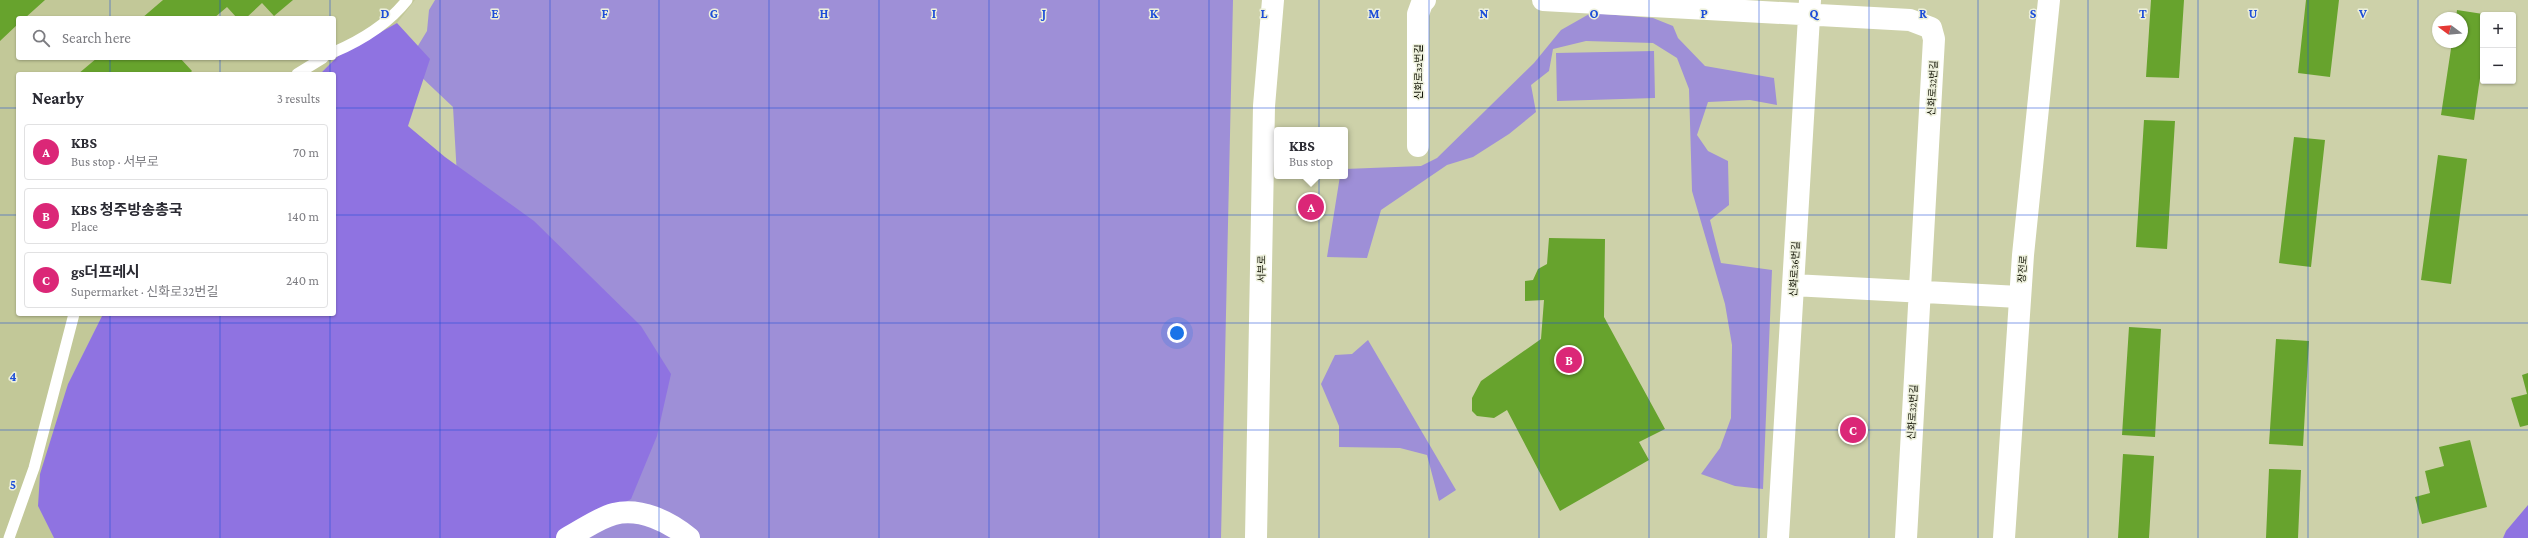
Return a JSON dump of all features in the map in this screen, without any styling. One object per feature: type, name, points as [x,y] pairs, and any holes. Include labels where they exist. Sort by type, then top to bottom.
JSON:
[{"type":"street","name":"서부로","points":[[1256,538],[1264,106],[1273,0]]},
{"type":"street","name":"신화로32번길","points":[[1418,146],[1418,14],[1422,3],[1425,0]]},
{"type":"street","name":"신화로32번길","points":[[1543,0],[1809,7],[1910,20],[1931,28],[1934,39],[1906,538]]},
{"type":"street","name":"장전로","points":[[2004,538],[2019,297],[2049,0]]},
{"type":"street","name":"신화로36번길","points":[[1778,538],[1809,7]]},
{"type":"street","points":[[1793,286],[2019,297]]},
{"type":"street","points":[[567,538],[614,514],[645,514],[676,527],[689,538]]},
{"type":"lane","points":[[336,51],[376,30],[397,12],[407,0]]},
{"type":"lane","points":[[300,72],[320,60]]},
{"type":"lane","points":[[9,538],[34,468],[73,316]]},
{"type":"shaded area","points":[[0,0],[415,0],[397,23],[336,58],[336,16],[16,16],[16,60],[334,60],[322,72],[16,72],[16,316],[102,316],[68,384],[38,506],[54,538],[0,538]]},
{"type":"shaded area","points":[[435,0],[1233,0],[1221,538],[478,538],[453,107],[417,73],[416,49],[427,31],[429,10]]},
{"type":"shaded area","points":[[1591,13],[1653,18],[1673,26],[1678,38],[1705,66],[1774,78],[1777,105],[1750,100],[1708,102],[1697,135],[1708,151],[1728,161],[1729,205],[1710,220],[1721,263],[1772,270],[1763,489],[1735,486],[1701,474],[1720,448],[1731,418],[1732,345],[1725,304],[1692,191],[1689,89],[1677,58],[1653,43],[1586,41],[1553,49],[1549,71],[1531,85],[1536,112],[1509,134],[1473,157],[1447,165],[1381,210],[1367,258],[1327,257],[1340,179],[1348,179],[1348,169],[1421,166],[1437,158],[1534,63],[1561,30]]},
{"type":"shaded area","points":[[397,23],[430,59],[408,126],[445,157],[534,221],[641,326],[671,374],[657,436],[631,499],[560,538],[54,538],[38,506],[40,474],[68,384],[102,316],[336,316],[336,72],[322,72],[334,60],[336,60],[338,56]]},
{"type":"shaded area","points":[[1654,51],[1655,98],[1557,101],[1556,53]]},
{"type":"shaded area","points":[[1368,340],[1456,490],[1439,501],[1427,455],[1400,448],[1339,447],[1339,426],[1321,384],[1335,355],[1352,354]]},
{"type":"shaded area","points":[[2528,505],[2528,538],[2503,538],[2506,531]]},
{"type":"building","points":[[0,0],[45,0],[27,16],[16,16],[16,26],[0,41]]},
{"type":"building","points":[[163,0],[293,0],[274,16],[262,3],[248,16],[235,16],[227,7],[216,16],[144,16]]},
{"type":"building","points":[[2151,0],[2184,0],[2179,78],[2146,77]]},
{"type":"building","points":[[2306,0],[2339,0],[2330,77],[2298,73]]},
{"type":"building","points":[[2457,10],[2480,14],[2480,78],[2474,120],[2441,115],[2451,48],[2468,48],[2468,12],[2457,12]]},
{"type":"building","points":[[95,60],[182,60],[192,71],[191,72],[80,72]]},
{"type":"building","points":[[2144,120],[2175,121],[2167,249],[2136,247]]},
{"type":"building","points":[[2294,137],[2325,140],[2311,267],[2279,263]]},
{"type":"building","points":[[2438,155],[2467,159],[2451,284],[2421,280]]},
{"type":"building","points":[[1549,238],[1605,239],[1604,317],[1665,429],[1639,442],[1649,460],[1560,511],[1507,410],[1494,418],[1477,416],[1472,411],[1472,398],[1481,381],[1541,339],[1544,300],[1525,301],[1525,281],[1533,280],[1538,269],[1547,264]]},
{"type":"building","points":[[2129,327],[2161,329],[2155,437],[2122,435]]},
{"type":"building","points":[[2276,339],[2309,341],[2303,446],[2269,444]]},
{"type":"building","points":[[2528,373],[2528,425],[2520,427],[2511,398],[2527,394],[2522,375]]},
{"type":"building","points":[[2470,440],[2487,507],[2422,524],[2415,497],[2430,493],[2425,471],[2444,466],[2439,447]]},
{"type":"building","points":[[2123,454],[2154,456],[2149,538],[2118,538]]},
{"type":"building","points":[[2269,469],[2301,470],[2298,538],[2266,538]]},
{"type":"place","name":"KBS","points":[[1311,207]]},
{"type":"place","name":"KBS 청주방송총국","points":[[1569,360]]},
{"type":"place","name":"gs더프레시","points":[[1853,430]]}]
